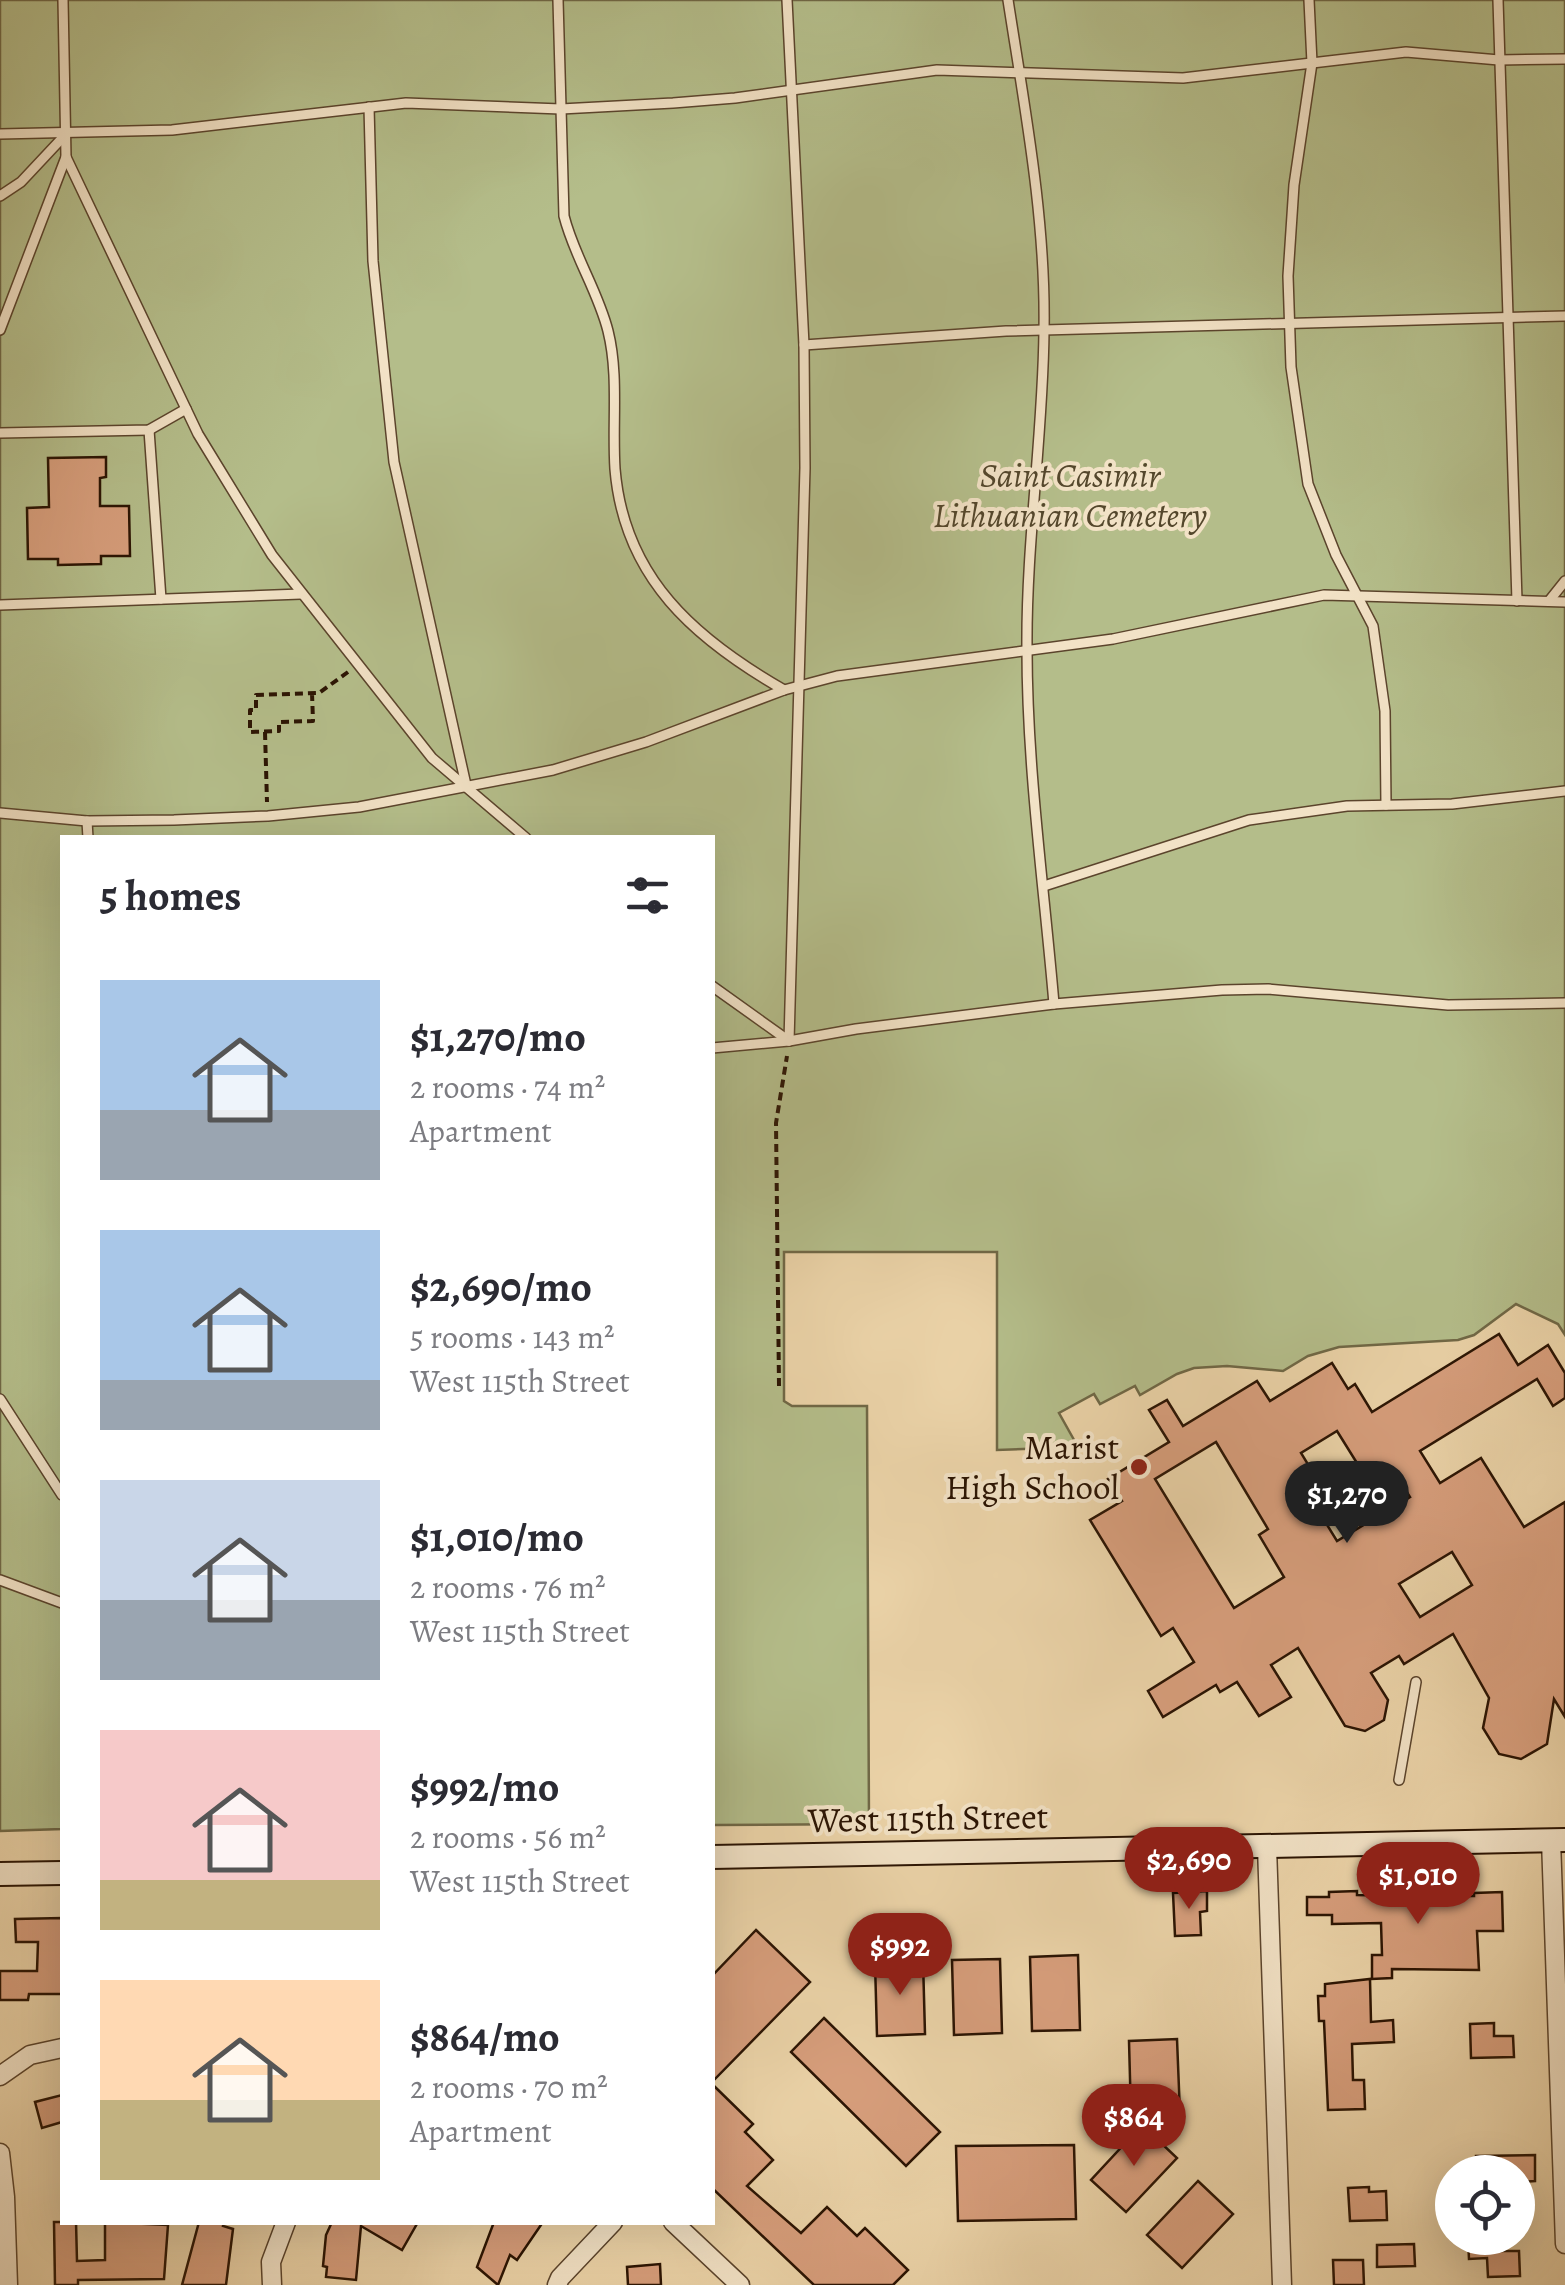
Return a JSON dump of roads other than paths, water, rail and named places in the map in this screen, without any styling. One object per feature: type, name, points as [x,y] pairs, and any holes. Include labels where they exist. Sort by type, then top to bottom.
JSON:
[{"type":"street","name":"West 115th Street","points":[[715,1857],[1558,1840]]},
{"type":"street","points":[[1558,1840],[1565,2244]]},
{"type":"street","points":[[1266,1846],[1282,2285]]},
{"type":"street","points":[[0,1874],[60,1873]]},
{"type":"street","points":[[0,2076],[30,2055],[60,2048]]},
{"type":"street","points":[[0,2153],[8,2285]]},
{"type":"street","points":[[272,2285],[271,2262],[285,2225]]},
{"type":"street","points":[[557,2285],[610,2225]]},
{"type":"street","points":[[676,2225],[740,2285]]},
{"type":"lane","points":[[0,330],[66,157],[63,0]]},
{"type":"lane","points":[[558,0],[564,216],[571,243],[608,330],[614,378],[615,464],[629,540],[659,590],[678,611],[740,664],[784,690]]},
{"type":"lane","points":[[787,0],[806,468],[790,1041]]},
{"type":"lane","points":[[1008,0],[1040,219],[1044,330],[1027,651],[1028,710],[1054,1004]]},
{"type":"lane","points":[[1309,0],[1312,63],[1294,185],[1291,367],[1308,484],[1336,554],[1373,626],[1385,711],[1386,805]]},
{"type":"lane","points":[[1498,0],[1518,601]]},
{"type":"lane","points":[[0,134],[172,130],[369,107],[469,103],[561,109],[734,98],[937,70],[1183,78],[1406,52],[1499,60],[1565,59]]},
{"type":"lane","points":[[369,107],[373,261],[394,462],[466,787]]},
{"type":"lane","points":[[0,196],[21,182],[66,134]]},
{"type":"lane","points":[[66,157],[186,409],[272,554],[356,666],[432,758],[522,835]]},
{"type":"lane","points":[[804,345],[1044,330],[1565,316]]},
{"type":"lane","points":[[0,433],[150,430],[186,409]]},
{"type":"lane","points":[[150,430],[162,599]]},
{"type":"lane","points":[[1549,602],[1565,581]]},
{"type":"lane","points":[[0,606],[301,594]]},
{"type":"lane","points":[[0,813],[87,821],[268,816],[359,807],[554,770],[646,742],[784,690],[838,676],[1113,639],[1324,595],[1565,602]]},
{"type":"lane","points":[[1044,886],[1249,820],[1304,810],[1452,804],[1565,792]]},
{"type":"lane","points":[[87,821],[88,835]]},
{"type":"lane","points":[[715,988],[790,1041]]},
{"type":"lane","points":[[715,1048],[1054,1004],[1268,989],[1448,1005],[1565,1003]]},
{"type":"lane","points":[[0,1399],[60,1493]]},
{"type":"lane","points":[[0,1580],[60,1602]]},
{"type":"lane","points":[[1398,1780],[1416,1682]]},
{"type":"place","name":"Marist High School","points":[[1139,1467]]},
{"type":"park label","name":"Saint Casimir Lithuanian Cemetery","points":[[1070,495]]}]
